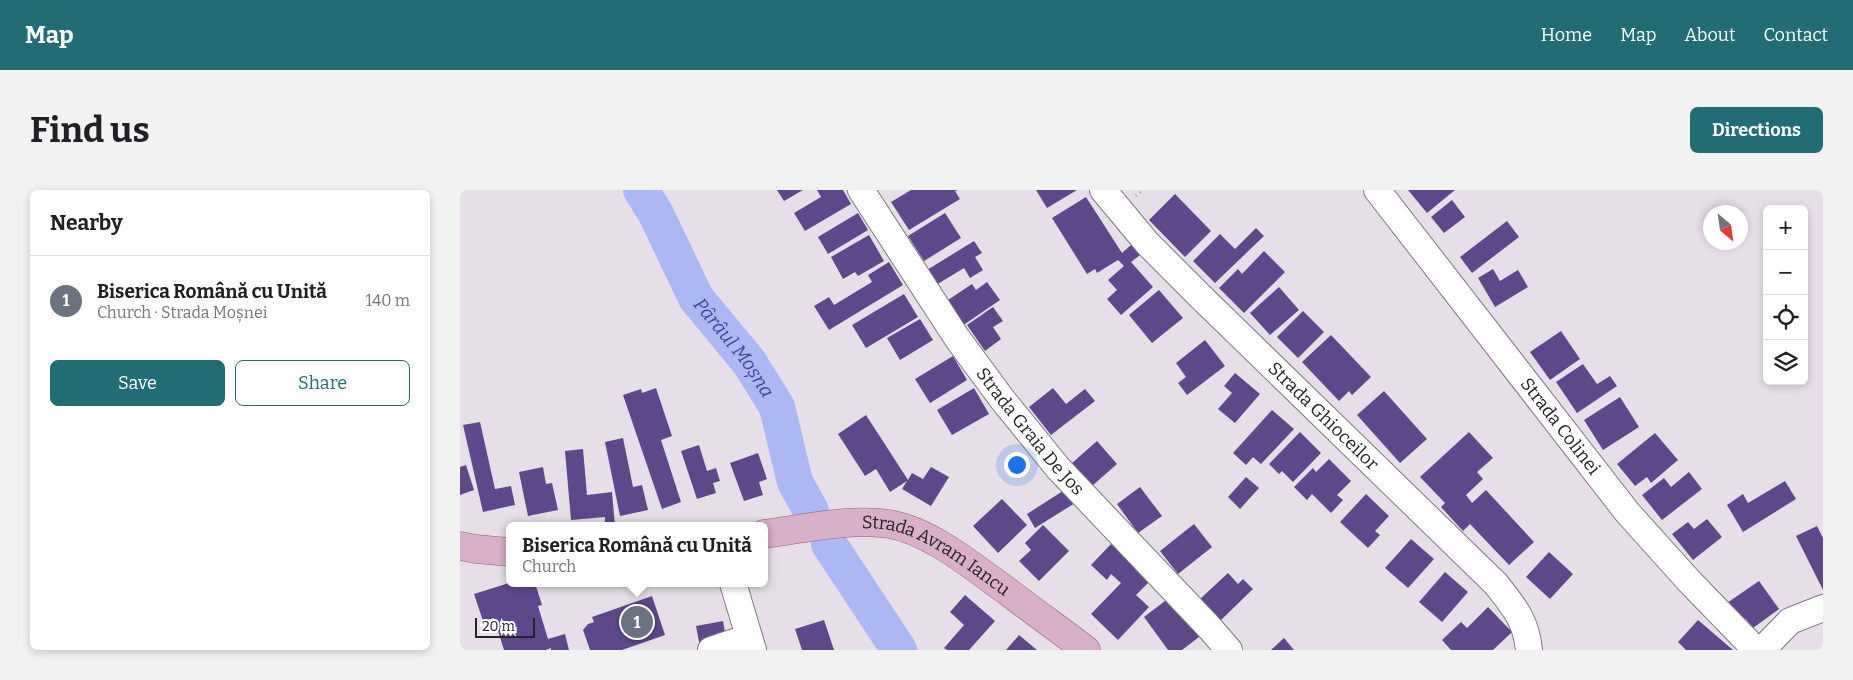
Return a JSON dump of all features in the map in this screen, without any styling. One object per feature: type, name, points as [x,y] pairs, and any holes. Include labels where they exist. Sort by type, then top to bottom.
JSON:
[{"type":"main road","name":"Strada Avram Iancu","points":[[768,534],[857,523],[888,524],[909,529],[943,547],[980,572],[1086,650]]},
{"type":"main road","points":[[460,546],[506,552]]},
{"type":"street","name":"Strada Graia De Jos","points":[[861,190],[957,338],[1008,406],[1058,468],[1229,650]]},
{"type":"street","name":"Strada Ghioceilor","points":[[1103,190],[1148,244],[1496,584],[1518,612],[1527,632],[1529,650]]},
{"type":"street","name":"Strada Colinei","points":[[1377,190],[1627,512],[1689,581],[1756,650]]},
{"type":"street","points":[[712,650],[751,644],[734,587]]},
{"type":"street","points":[[1762,650],[1790,621],[1823,608]]},
{"type":"building","points":[[777,190],[803,190],[784,201]]},
{"type":"building","points":[[817,190],[843,190],[851,204],[805,231],[794,213],[821,197]]},
{"type":"building","points":[[911,190],[958,190],[955,191],[960,199],[909,230],[891,202]]},
{"type":"building","points":[[1036,190],[1077,190],[1047,208]]},
{"type":"building","points":[[1408,190],[1455,190],[1427,213]]},
{"type":"building","points":[[1175,194],[1211,231],[1185,257],[1149,220]]},
{"type":"building","points":[[1086,197],[1122,253],[1131,245],[1140,255],[1131,262],[1153,287],[1121,315],[1107,299],[1117,290],[1108,280],[1124,266],[1118,260],[1097,273],[1095,269],[1087,274],[1052,218]]},
{"type":"building","points":[[1452,200],[1465,217],[1444,233],[1431,217]]},
{"type":"building","points":[[858,213],[868,230],[828,254],[818,237]]},
{"type":"building","points":[[945,213],[961,238],[924,261],[908,236]]},
{"type":"building","points":[[1507,221],[1519,237],[1472,273],[1460,257]]},
{"type":"building","points":[[1256,228],[1264,236],[1215,283],[1193,261],[1220,234],[1235,249]]},
{"type":"building","points":[[869,235],[884,261],[858,276],[855,272],[843,279],[831,257]]},
{"type":"building","points":[[974,241],[982,253],[975,257],[983,270],[970,278],[964,268],[936,285],[927,270]]},
{"type":"building","points":[[1264,251],[1285,272],[1244,313],[1219,288],[1238,269],[1242,274]]},
{"type":"building","points":[[889,262],[903,285],[829,330],[814,306],[829,297],[834,305],[872,282],[868,275]]},
{"type":"building","points":[[1493,269],[1500,281],[1518,270],[1528,287],[1495,307],[1478,278]]},
{"type":"building","points":[[987,282],[1000,300],[962,326],[945,302],[972,284],[976,290]]},
{"type":"building","points":[[1279,287],[1299,310],[1270,335],[1250,313]]},
{"type":"building","points":[[1159,290],[1183,318],[1152,343],[1129,315]]},
{"type":"building","points":[[904,294],[918,317],[866,348],[852,325]]},
{"type":"building","points":[[993,307],[1003,321],[993,327],[1001,339],[985,351],[967,325]]},
{"type":"building","points":[[1303,311],[1324,332],[1298,358],[1277,337]]},
{"type":"building","points":[[920,319],[933,340],[900,360],[887,338]]},
{"type":"building","points":[[1561,331],[1580,359],[1550,380],[1530,352]]},
{"type":"building","points":[[1331,335],[1371,377],[1352,395],[1349,391],[1339,401],[1302,362]]},
{"type":"building","points":[[1205,340],[1225,366],[1187,395],[1178,383],[1186,377],[1176,363]]},
{"type":"building","points":[[953,356],[967,380],[930,403],[915,379]]},
{"type":"building","points":[[1583,364],[1597,384],[1610,376],[1617,386],[1577,413],[1556,382]]},
{"type":"building","points":[[1235,373],[1260,394],[1235,423],[1218,409],[1232,393],[1224,386]]},
{"type":"building","points":[[656,388],[672,436],[661,440],[681,502],[662,509],[623,395],[641,389],[642,393]]},
{"type":"building","points":[[974,388],[989,414],[952,435],[937,410]]},
{"type":"building","points":[[1053,388],[1066,404],[1085,389],[1095,401],[1051,435],[1029,407]]},
{"type":"building","points":[[1384,391],[1427,439],[1400,463],[1357,415]]},
{"type":"building","points":[[1620,397],[1639,427],[1603,450],[1584,420]]},
{"type":"building","points":[[1272,410],[1294,429],[1261,464],[1253,457],[1246,465],[1233,453]]},
{"type":"building","points":[[866,415],[908,480],[912,473],[923,479],[931,467],[949,477],[931,506],[902,489],[907,481],[890,492],[876,469],[865,476],[838,434]]},
{"type":"building","points":[[480,422],[495,489],[511,486],[515,505],[483,512],[463,425]]},
{"type":"building","points":[[1300,432],[1321,453],[1293,482],[1282,471],[1279,474],[1269,464]]},
{"type":"building","points":[[1469,432],[1493,458],[1477,472],[1483,479],[1466,495],[1472,503],[1486,490],[1534,542],[1509,565],[1470,524],[1463,531],[1441,507],[1445,503],[1420,477]]},
{"type":"building","points":[[1655,433],[1678,460],[1651,483],[1647,477],[1635,486],[1617,464]]},
{"type":"building","points":[[623,438],[633,487],[642,485],[648,510],[620,516],[605,442]]},
{"type":"building","points":[[1097,441],[1117,464],[1092,486],[1072,463]]},
{"type":"building","points":[[699,445],[707,471],[716,468],[720,481],[713,483],[716,493],[697,499],[681,451]]},
{"type":"building","points":[[583,449],[587,495],[612,492],[615,522],[605,522],[605,517],[571,520],[565,451]]},
{"type":"building","points":[[758,453],[767,479],[759,482],[763,495],[744,501],[730,463]]},
{"type":"building","points":[[1329,459],[1351,481],[1337,495],[1343,500],[1331,513],[1312,494],[1307,500],[1294,487],[1313,468],[1316,472]]},
{"type":"building","points":[[466,465],[474,490],[460,495],[460,467]]},
{"type":"building","points":[[543,467],[546,484],[552,483],[558,510],[528,516],[519,472]]},
{"type":"building","points":[[1689,472],[1702,489],[1662,520],[1642,495],[1664,478],[1671,487]]},
{"type":"building","points":[[1246,477],[1259,488],[1240,509],[1228,497]]},
{"type":"building","points":[[1785,481],[1796,499],[1743,532],[1727,505],[1743,494],[1748,503]]},
{"type":"building","points":[[1140,487],[1162,516],[1138,533],[1117,504]]},
{"type":"building","points":[[1066,489],[1075,503],[1035,528],[1027,514]]},
{"type":"building","points":[[1366,494],[1389,516],[1375,531],[1380,535],[1368,548],[1340,522]]},
{"type":"building","points":[[1002,499],[1027,525],[998,553],[973,526]]},
{"type":"building","points":[[1707,519],[1722,537],[1693,560],[1672,534],[1688,522],[1694,529]]},
{"type":"building","points":[[1194,524],[1212,547],[1178,574],[1160,551]]},
{"type":"building","points":[[1043,525],[1069,551],[1039,581],[1019,561],[1031,550],[1025,543]]},
{"type":"building","points":[[1817,526],[1823,538],[1823,590],[1796,536]]},
{"type":"building","points":[[1411,539],[1434,559],[1408,588],[1385,568]]},
{"type":"building","points":[[1111,544],[1150,581],[1136,595],[1149,607],[1118,640],[1091,614],[1121,583],[1111,574],[1107,580],[1091,565]]},
{"type":"building","points":[[1549,552],[1573,574],[1550,599],[1526,577]]},
{"type":"building","points":[[1445,572],[1468,592],[1442,622],[1419,602]]},
{"type":"building","points":[[1228,573],[1238,584],[1243,579],[1253,589],[1221,620],[1200,599]]},
{"type":"building","points":[[1759,581],[1779,609],[1753,628],[1746,619],[1741,622],[1727,603]]},
{"type":"building","points":[[506,584],[506,587],[536,587],[542,605],[538,606],[548,639],[565,634],[569,650],[551,650],[551,648],[546,650],[504,650],[494,618],[483,621],[474,594]]},
{"type":"building","points":[[965,595],[995,621],[969,650],[947,650],[944,648],[964,625],[950,612]]},
{"type":"building","points":[[652,596],[665,635],[622,650],[590,650],[583,630],[588,624],[594,622],[592,617]]},
{"type":"building","points":[[1169,598],[1199,637],[1182,650],[1168,650],[1144,617]]},
{"type":"building","points":[[1488,607],[1512,632],[1493,650],[1451,650],[1442,640],[1461,622],[1467,628]]},
{"type":"building","points":[[824,620],[834,650],[802,650],[795,629]]},
{"type":"building","points":[[1698,620],[1733,650],[1686,650],[1678,642]]},
{"type":"building","points":[[723,621],[726,638],[699,642],[696,626]]},
{"type":"building","points":[[1019,635],[1037,650],[1006,650]]},
{"type":"building","points":[[1284,638],[1294,650],[1271,650]]},
{"type":"waterway","name":"Pârâul Moșna","points":[[641,190],[656,214],[696,298],[749,362],[777,407],[795,482],[811,511]]},
{"type":"waterway","name":"Pârâul Moșna","points":[[829,544],[899,650]]},
{"type":"place","name":"Biserica Română cu Unită","points":[[637,622]]}]
